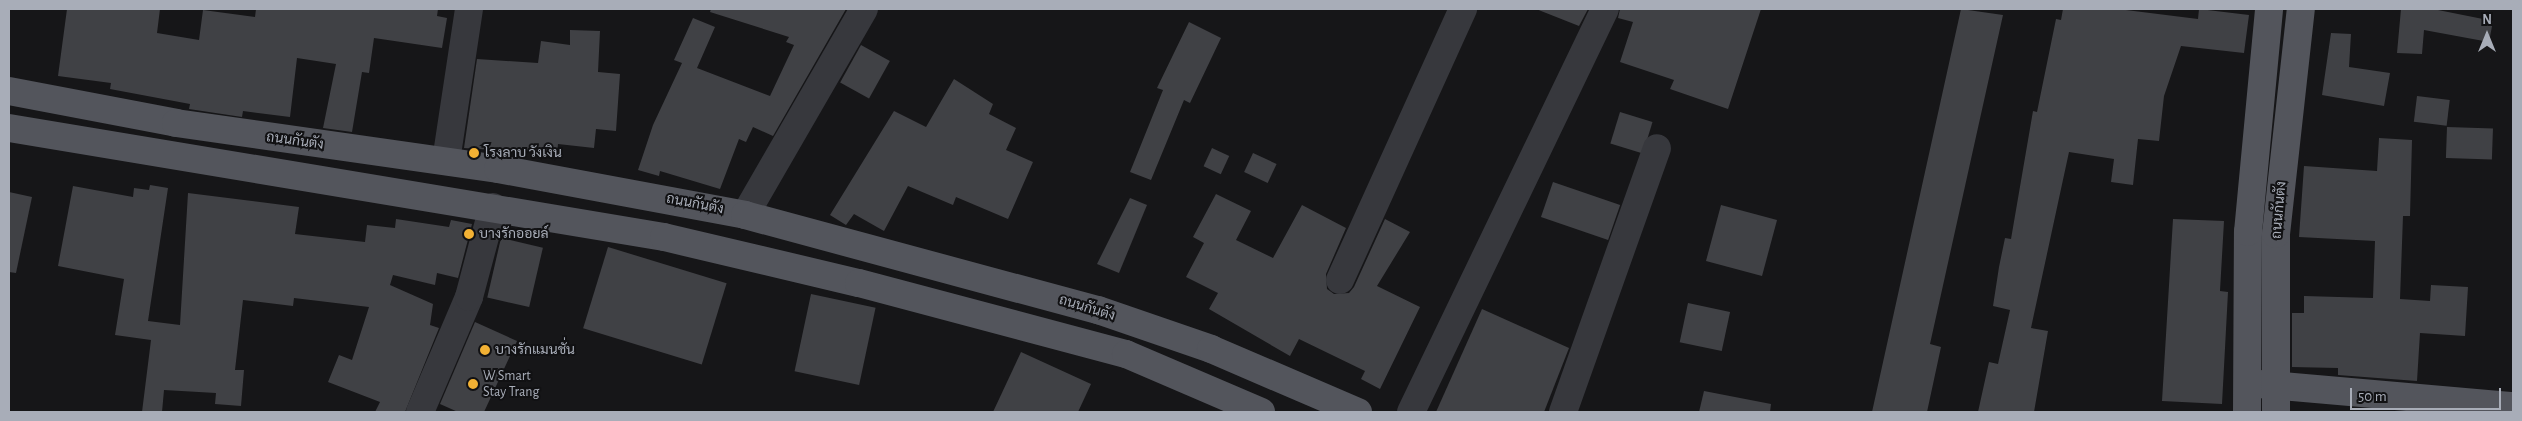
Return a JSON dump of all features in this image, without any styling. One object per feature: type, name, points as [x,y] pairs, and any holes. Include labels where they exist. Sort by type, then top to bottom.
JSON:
[{"type":"main road","name":"ถนนกันตัง","points":[[2247,412],[2248,232],[2269,9]]},
{"type":"main road","name":"ถนนกันตัง","points":[[2276,412],[2276,234],[2301,9]]},
{"type":"main road","points":[[2266,51],[2296,55]]},
{"type":"main road","name":"ถนนกันตัง","points":[[9,91],[296,141],[446,161],[677,200],[745,215],[1017,288],[1211,349],[1358,412]]},
{"type":"main road","points":[[9,128],[292,177],[493,207],[664,237],[1006,322],[1126,354],[1261,412]]},
{"type":"main road","points":[[292,177],[296,141]]},
{"type":"main road","points":[[664,237],[677,200]]},
{"type":"main road","points":[[1006,322],[1017,288]]},
{"type":"main road","points":[[2248,384],[2276,384],[2513,406]]},
{"type":"street","points":[[446,161],[468,9]]},
{"type":"street","points":[[745,215],[864,9]]},
{"type":"street","points":[[1340,280],[1463,9]]},
{"type":"street","points":[[1411,412],[1606,9]]},
{"type":"street","points":[[1563,412],[1658,148]]},
{"type":"street","points":[[420,412],[469,297],[493,207]]},
{"type":"building","points":[[67,9],[160,9],[157,33],[199,40],[203,10],[255,17],[256,9],[438,9],[437,16],[447,18],[442,48],[374,38],[369,73],[362,72],[352,132],[323,128],[336,64],[297,58],[290,117],[243,111],[242,117],[189,109],[190,104],[110,89],[111,83],[58,76]]},
{"type":"building","points":[[711,9],[846,9],[773,136],[753,127],[746,142],[739,139],[720,189],[660,171],[659,176],[638,170],[653,125],[682,63],[674,60],[693,18],[715,27],[697,68],[770,96],[794,45],[786,42],[789,37],[710,12]]},
{"type":"building","points":[[1536,9],[1588,9],[1579,26]]},
{"type":"building","points":[[1620,9],[1761,9],[1728,109],[1670,89],[1674,80],[1620,62],[1633,22],[1618,18]]},
{"type":"building","points":[[1961,9],[2003,15],[1930,344],[1941,347],[1927,412],[1872,412]]},
{"type":"building","points":[[2063,9],[2118,9],[2198,19],[2199,9],[2249,15],[2244,53],[2181,46],[2164,96],[2159,141],[2138,139],[2133,185],[2111,182],[2114,159],[2069,152],[2031,328],[2048,331],[2034,412],[1978,412],[1989,362],[1998,364],[2010,310],[1993,306],[1999,267],[2005,238],[2011,239],[2033,111],[2037,112],[2056,19],[2061,20]]},
{"type":"building","points":[[2401,9],[2433,9],[2493,21],[2489,42],[2424,30],[2422,54],[2397,53]]},
{"type":"building","points":[[1189,22],[1221,38],[1190,103],[1184,100],[1151,180],[1130,172],[1163,90],[1157,88]]},
{"type":"building","points":[[570,30],[600,31],[598,72],[620,74],[616,131],[596,129],[594,148],[558,144],[557,154],[464,148],[477,59],[538,63],[541,41],[570,45]]},
{"type":"building","points":[[2331,33],[2351,34],[2349,67],[2390,73],[2384,106],[2322,95]]},
{"type":"building","points":[[861,45],[890,61],[869,99],[840,83]]},
{"type":"building","points":[[954,79],[993,104],[989,114],[1016,128],[1006,150],[1033,162],[1008,219],[956,197],[953,205],[908,186],[884,231],[854,214],[846,225],[830,215],[894,111],[926,127]]},
{"type":"building","points":[[2417,96],[2450,100],[2447,126],[2414,122]]},
{"type":"building","points":[[1620,112],[1653,122],[1643,153],[1610,144]]},
{"type":"building","points":[[2447,127],[2493,129],[2492,160],[2446,158]]},
{"type":"building","points":[[2379,138],[2412,140],[2410,216],[2403,216],[2400,299],[2430,301],[2431,285],[2468,287],[2465,336],[2420,333],[2417,381],[2338,375],[2338,368],[2292,367],[2292,313],[2304,313],[2304,296],[2373,298],[2375,241],[2299,237],[2304,166],[2377,171]]},
{"type":"building","points":[[1212,148],[1229,156],[1221,174],[1204,166]]},
{"type":"building","points":[[1253,153],[1277,164],[1268,183],[1244,172]]},
{"type":"building","points":[[1553,182],[1620,205],[1608,240],[1541,217]]},
{"type":"building","points":[[150,185],[168,188],[148,321],[180,325],[188,193],[299,207],[295,234],[365,242],[367,225],[395,228],[396,219],[449,227],[451,220],[472,224],[458,278],[437,273],[435,285],[393,275],[390,285],[433,304],[430,325],[439,328],[405,412],[375,412],[380,402],[328,382],[339,355],[352,360],[369,307],[294,298],[293,306],[243,300],[235,370],[244,370],[241,406],[215,404],[216,393],[164,390],[162,412],[142,412],[151,340],[115,335],[124,279],[58,266],[73,186],[133,197],[134,188],[149,190]]},
{"type":"building","points":[[9,192],[32,197],[16,273],[9,272]]},
{"type":"building","points":[[1216,194],[1251,211],[1236,240],[1273,258],[1302,205],[1346,228],[1326,274],[1327,289],[1334,294],[1349,293],[1354,287],[1385,219],[1410,232],[1377,286],[1420,307],[1380,389],[1361,379],[1365,371],[1299,339],[1290,356],[1209,309],[1218,293],[1186,277],[1204,243],[1193,237]]},
{"type":"building","points":[[1130,198],[1147,205],[1119,273],[1097,264]]},
{"type":"building","points":[[1721,205],[1777,220],[1762,276],[1706,261]]},
{"type":"building","points":[[2173,219],[2224,221],[2220,291],[2228,292],[2222,404],[2162,401]]},
{"type":"building","points":[[501,238],[543,248],[529,307],[487,297]]},
{"type":"building","points":[[608,247],[727,283],[702,365],[583,328]]},
{"type":"building","points":[[811,294],[876,308],[859,385],[795,371]]},
{"type":"building","points":[[1688,303],[1730,312],[1722,351],[1680,342]]},
{"type":"building","points":[[1482,309],[1569,348],[1544,412],[1436,412]]},
{"type":"building","points":[[475,322],[517,341],[484,412],[458,412],[440,404]]},
{"type":"building","points":[[1021,352],[1091,384],[1078,412],[993,412]]},
{"type":"building","points":[[1704,391],[1771,404],[1770,412],[1699,412]]},
{"type":"place","name":"โรงลาบ วังเงิน","points":[[474,153]]},
{"type":"place","name":"บางรักออยล์","points":[[469,234]]},
{"type":"place","name":"บางรักแมนชั่น","points":[[485,350]]},
{"type":"place","name":"W Smart Stay Trang","points":[[473,384]]}]
